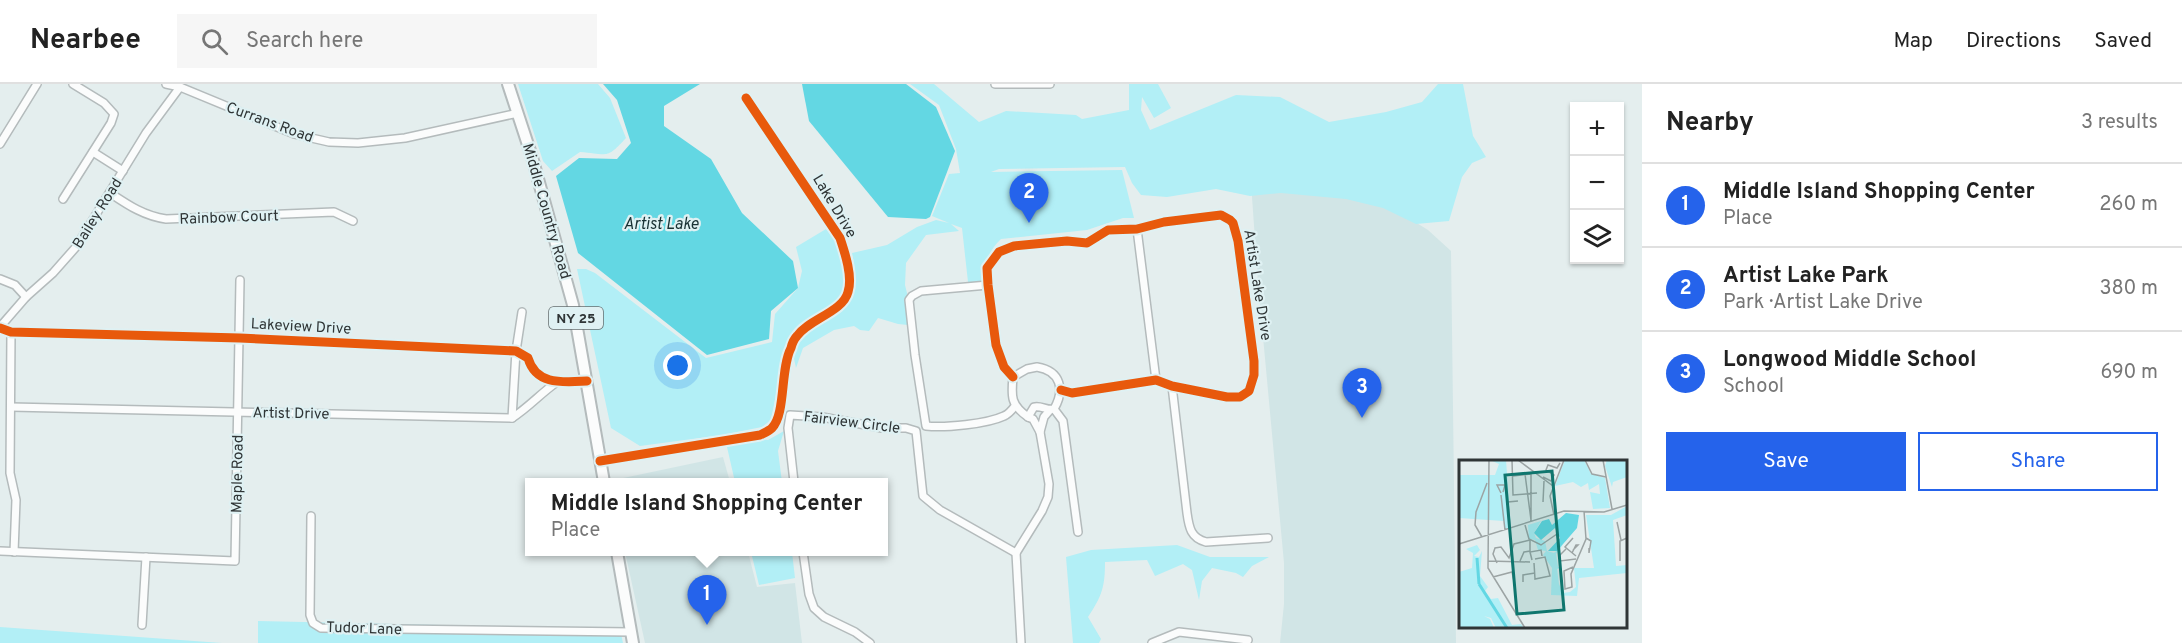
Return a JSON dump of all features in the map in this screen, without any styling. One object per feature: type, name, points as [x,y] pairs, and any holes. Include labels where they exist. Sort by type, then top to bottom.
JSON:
[{"type":"main road","name":"Middle Country Road","points":[[508,84],[573,305],[603,478]]},
{"type":"main road","points":[[618,556],[632,637]]},
{"type":"street","points":[[0,144],[37,84]]},
{"type":"street","points":[[63,199],[111,123],[114,114],[104,103],[73,84]]},
{"type":"street","name":"Currans Road","points":[[166,84],[180,87],[294,134],[329,142],[358,143],[405,138],[518,112]]},
{"type":"street","points":[[995,84],[1050,84]]},
{"type":"street","name":"Bailey Road","points":[[0,328],[26,297],[69,256],[146,133],[180,87]]},
{"type":"street","name":"Lake Drive","points":[[600,460],[760,435],[772,428],[781,402],[784,367],[797,335],[840,306],[849,292],[848,264],[840,238],[746,98]]},
{"type":"street","points":[[93,152],[123,171]]},
{"type":"street","name":"Rainbow Court","points":[[110,193],[138,210],[166,219],[334,212],[353,221]]},
{"type":"street","name":"Artist Lake Drive","points":[[1015,406],[1012,396],[1013,377],[1004,367],[996,345],[988,285],[987,268],[999,252],[1006,248],[1067,241],[1087,243],[1108,230],[1137,229],[1164,222],[1221,215],[1230,220],[1235,229],[1254,361],[1254,375],[1249,391],[1240,397],[1227,397],[1172,386],[1156,380],[1072,393],[1061,390]]},
{"type":"street","points":[[1137,229],[1156,380]]},
{"type":"street","points":[[0,279],[15,285],[26,297]]},
{"type":"street","name":"Maple Road","points":[[146,557],[235,561],[240,280]]},
{"type":"street","points":[[988,285],[921,291],[909,300],[926,426],[982,422],[1007,415],[1015,406],[1033,419],[1040,432],[1049,484],[1048,497],[1042,512],[1016,553],[1021,643]]},
{"type":"street","points":[[512,417],[516,351],[522,312]]},
{"type":"street","name":"Lakeview Drive","points":[[0,328],[11,332],[240,338],[516,351]]},
{"type":"street","points":[[11,332],[10,473],[16,500],[14,552]]},
{"type":"street","points":[[516,351],[528,358],[535,374],[557,382],[587,381]]},
{"type":"street","points":[[1013,377],[1027,369],[1037,367],[1047,369],[1058,381],[1061,396],[1044,417],[1040,432]]},
{"type":"street","points":[[512,417],[526,409],[541,393],[557,382]]},
{"type":"street","points":[[1172,386],[1191,533],[1197,540],[1206,542],[1268,538]]},
{"type":"street","points":[[1029,417],[1034,407],[1039,406],[1052,409],[1064,421],[1077,532]]},
{"type":"street","name":"Artist Drive","points":[[11,408],[512,417]]},
{"type":"street","name":"Fairview Circle","points":[[793,478],[788,428],[790,415],[822,417],[882,428],[906,428],[916,431],[923,496],[940,510],[1016,553]]},
{"type":"street","name":"Tudor Lane","points":[[311,516],[310,615],[313,623],[321,628],[632,637]]},
{"type":"street","points":[[0,551],[146,557],[142,625]]},
{"type":"street","points":[[804,556],[809,594],[814,608],[824,617],[855,632],[870,643]]},
{"type":"street","points":[[1152,643],[1179,632],[1248,640]]},
{"type":"shaded area","points":[[518,84],[598,84],[610,98],[626,138],[610,153],[580,152],[552,171],[543,161]]},
{"type":"shaded area","points":[[910,84],[934,84],[979,122],[1006,111],[1076,115],[1082,119],[1129,110],[1129,84],[1158,84],[1171,108],[1154,118],[1142,97],[1141,110],[1150,130],[1236,95],[1280,97],[1329,122],[1386,112],[1422,102],[1438,84],[1463,84],[1473,136],[1486,157],[1472,163],[1462,177],[1449,221],[1416,224],[1383,208],[1346,199],[1281,193],[1250,196],[1216,189],[1167,197],[1141,195],[1132,183],[1125,167],[999,169],[991,172],[1122,170],[1134,218],[1123,218],[1087,230],[1001,239],[990,254],[984,282],[968,282],[962,228],[951,224],[959,231],[926,235],[906,263],[908,325],[878,318],[869,331],[860,330],[854,326],[834,330],[803,348],[796,368],[793,356],[795,345],[807,333],[843,307],[853,291],[855,268],[852,253],[887,245],[917,227],[936,220],[949,223],[932,216],[949,174],[960,173],[956,149],[939,105]]},
{"type":"shaded area","points":[[1256,152],[1407,217],[1428,230],[1451,251],[1456,643],[1280,643],[1284,604],[1284,563],[1258,283],[1250,168]]},
{"type":"shaded area","points":[[826,229],[839,245],[845,281],[841,299],[812,317],[784,354],[771,420],[762,427],[722,435],[640,446],[611,428],[577,269],[586,269],[595,273],[706,358],[772,342],[775,314],[798,288],[802,271],[796,247]]},
{"type":"shaded area","points":[[784,431],[778,451],[781,478],[734,478],[727,447],[755,439],[768,440]]},
{"type":"shaded area","points":[[723,457],[729,478],[623,478]]},
{"type":"shaded area","points":[[1177,545],[1210,557],[1269,557],[1252,566],[1243,577],[1236,573],[1212,568],[1202,581],[1199,600],[1192,570],[1183,564],[1155,576],[1147,560],[1105,562],[1102,591],[1088,617],[1101,639],[1099,643],[1073,643],[1066,557],[1091,550]]},
{"type":"shaded area","points":[[626,556],[749,556],[757,587],[795,583],[802,643],[645,643]]},
{"type":"shaded area","points":[[752,556],[792,556],[795,578],[759,585]]},
{"type":"shaded area","points":[[258,621],[620,629],[623,643],[258,643]]},
{"type":"shaded area","points":[[0,627],[222,643],[0,643]]},
{"type":"water","name":"Artist Lake","points":[[603,84],[700,84],[664,106],[664,126],[711,159],[742,213],[793,261],[798,288],[771,311],[769,339],[707,355],[578,253],[556,176],[579,158],[617,159],[631,143],[617,100]]},
{"type":"water","points":[[802,84],[906,84],[936,107],[955,151],[930,217],[926,219],[888,217],[809,121]]},
{"type":"cycle path","points":[[600,461],[760,435],[772,428],[779,413],[785,367],[794,340],[802,330],[840,305],[848,292],[849,272],[840,238],[746,98]]},
{"type":"cycle path","points":[[1013,377],[1004,367],[996,345],[988,285],[987,268],[999,252],[1014,246],[1067,241],[1087,243],[1108,230],[1137,229],[1164,222],[1221,215],[1233,223],[1238,241],[1254,361],[1254,375],[1249,391],[1240,397],[1227,397],[1172,386],[1156,380],[1072,393],[1061,390]]},
{"type":"cycle path","points":[[0,328],[11,332],[240,338],[516,351],[528,358],[537,374],[544,378],[560,382],[587,381]]},
{"type":"place","name":"Artist Lake Park","points":[[1029,223]]},
{"type":"place","name":"Longwood Middle School","points":[[1362,418]]},
{"type":"place","name":"Middle Island Shopping Center","points":[[707,625]]}]
